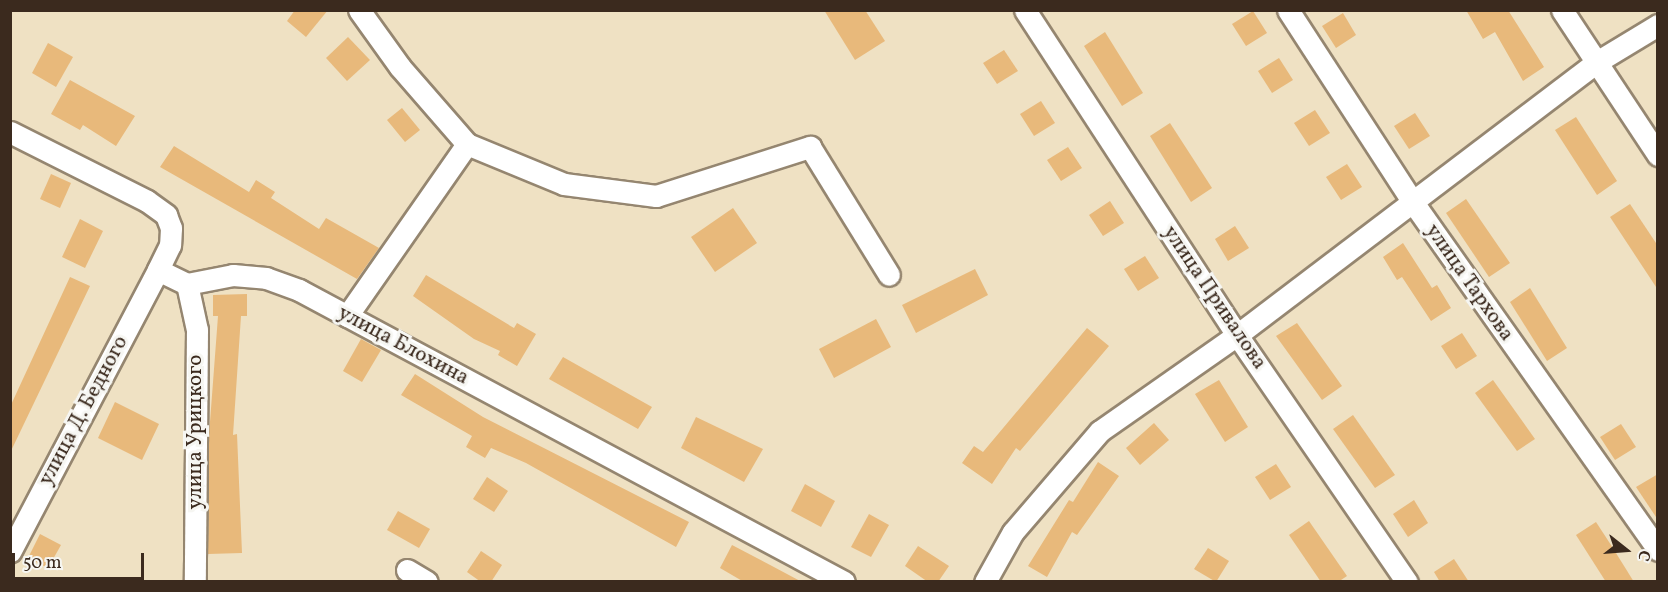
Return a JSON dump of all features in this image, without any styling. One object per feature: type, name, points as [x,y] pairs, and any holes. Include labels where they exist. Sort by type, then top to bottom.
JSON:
[{"type":"street","points":[[359,10],[400,67],[467,144],[564,184],[656,196],[810,147],[889,275]]},
{"type":"street","name":"улица Привалова","points":[[1026,10],[1237,334],[1407,582]]},
{"type":"street","name":"улица Тархова","points":[[1288,10],[1412,201],[1658,550]]},
{"type":"street","points":[[1562,10],[1595,63],[1658,154]]},
{"type":"street","points":[[985,582],[1013,532],[1100,431],[1237,334],[1595,63],[1658,25]]},
{"type":"street","points":[[10,132],[147,201],[166,215],[171,228],[170,245],[158,270],[187,284]]},
{"type":"street","points":[[347,316],[467,144]]},
{"type":"street","name":"улица Д. Бедного","points":[[10,552],[158,270]]},
{"type":"street","name":"улица Блохина","points":[[187,284],[233,275],[266,278],[299,290],[844,582]]},
{"type":"street","name":"улица Урицкого","points":[[187,284],[197,330],[195,582]]},
{"type":"street","points":[[407,570],[427,582]]},
{"type":"building","points":[[295,10],[328,10],[306,37],[287,21]]},
{"type":"building","points":[[824,10],[865,10],[885,41],[855,60]]},
{"type":"building","points":[[1466,10],[1508,10],[1544,67],[1523,81],[1495,32],[1483,39]]},
{"type":"building","points":[[1253,11],[1267,33],[1246,46],[1232,24]]},
{"type":"building","points":[[1343,13],[1356,35],[1336,48],[1322,26]]},
{"type":"building","points":[[1105,32],[1143,93],[1122,106],[1084,46]]},
{"type":"building","points":[[348,37],[370,60],[347,81],[326,58]]},
{"type":"building","points":[[48,43],[73,57],[56,87],[32,73]]},
{"type":"building","points":[[1004,50],[1018,71],[997,84],[983,63]]},
{"type":"building","points":[[1279,58],[1293,80],[1272,93],[1258,71]]},
{"type":"building","points":[[70,80],[135,116],[116,146],[83,125],[80,130],[51,114]]},
{"type":"building","points":[[1041,101],[1055,123],[1034,136],[1020,114]]},
{"type":"building","points":[[402,108],[420,130],[405,142],[387,120]]},
{"type":"building","points":[[1315,110],[1330,133],[1309,146],[1294,123]]},
{"type":"building","points":[[1415,113],[1430,136],[1409,149],[1394,126]]},
{"type":"building","points":[[1576,117],[1617,181],[1597,195],[1555,130]]},
{"type":"building","points":[[1170,123],[1212,188],[1191,202],[1150,136]]},
{"type":"building","points":[[174,146],[249,192],[256,180],[275,192],[271,198],[319,229],[326,218],[379,248],[357,279],[160,167]]},
{"type":"building","points":[[1068,147],[1082,168],[1061,181],[1047,160]]},
{"type":"building","points":[[1347,164],[1362,187],[1341,200],[1326,177]]},
{"type":"building","points":[[51,174],[71,183],[60,208],[40,199]]},
{"type":"building","points":[[1466,199],[1510,263],[1489,277],[1446,213]]},
{"type":"building","points":[[1110,201],[1124,223],[1103,236],[1089,215]]},
{"type":"building","points":[[1630,204],[1658,246],[1658,290],[1610,217]]},
{"type":"building","points":[[733,208],[757,243],[715,272],[691,237]]},
{"type":"building","points":[[80,219],[103,231],[85,268],[62,257]]},
{"type":"building","points":[[1235,226],[1249,248],[1228,261],[1215,239]]},
{"type":"building","points":[[1403,243],[1432,288],[1437,285],[1451,308],[1431,321],[1402,277],[1397,280],[1383,257]]},
{"type":"building","points":[[1145,256],[1159,278],[1138,291],[1124,269]]},
{"type":"building","points":[[975,269],[988,295],[916,333],[902,305]]},
{"type":"building","points":[[426,275],[514,328],[517,323],[536,334],[517,366],[498,355],[500,351],[474,339],[413,296]]},
{"type":"building","points":[[70,277],[90,286],[10,453],[10,407]]},
{"type":"building","points":[[1530,288],[1567,348],[1547,361],[1510,302]]},
{"type":"building","points":[[247,294],[247,316],[241,316],[233,435],[237,434],[242,553],[208,554],[209,435],[218,316],[213,316],[213,295]]},
{"type":"building","points":[[876,319],[891,347],[834,378],[819,349]]},
{"type":"building","points":[[1297,323],[1342,386],[1322,400],[1276,336]]},
{"type":"building","points":[[1087,328],[1109,346],[1020,451],[1016,448],[992,484],[962,463],[974,446],[983,452]]},
{"type":"building","points":[[1462,333],[1477,356],[1456,369],[1441,346]]},
{"type":"building","points":[[361,339],[381,350],[362,382],[343,371]]},
{"type":"building","points":[[563,357],[652,407],[638,429],[549,379]]},
{"type":"building","points":[[415,374],[483,417],[689,522],[676,547],[526,463],[491,448],[485,458],[466,447],[472,436],[401,395]]},
{"type":"building","points":[[1219,380],[1248,427],[1225,442],[1195,394]]},
{"type":"building","points":[[1493,380],[1535,439],[1517,451],[1475,393]]},
{"type":"building","points":[[115,402],[159,424],[142,460],[98,438]]},
{"type":"building","points":[[1353,415],[1395,475],[1375,488],[1333,429]]},
{"type":"building","points":[[696,417],[763,449],[744,482],[681,448]]},
{"type":"building","points":[[1154,423],[1169,440],[1140,465],[1126,448]]},
{"type":"building","points":[[1621,424],[1636,447],[1615,460],[1600,437]]},
{"type":"building","points":[[1098,462],[1119,476],[1077,535],[1072,532],[1047,577],[1028,566],[1069,500],[1073,502]]},
{"type":"building","points":[[1276,464],[1291,487],[1270,500],[1255,477]]},
{"type":"building","points":[[1658,474],[1658,520],[1636,487]]},
{"type":"building","points":[[487,477],[508,491],[494,512],[473,499]]},
{"type":"building","points":[[805,484],[835,501],[821,527],[791,511]]},
{"type":"building","points":[[1414,500],[1428,523],[1408,537],[1393,514]]},
{"type":"building","points":[[398,511],[430,529],[419,548],[387,530]]},
{"type":"building","points":[[869,514],[889,525],[871,557],[851,547]]},
{"type":"building","points":[[1309,521],[1347,576],[1338,582],[1321,582],[1289,535]]},
{"type":"building","points":[[1596,522],[1634,582],[1606,582],[1576,535]]},
{"type":"building","points":[[40,534],[61,545],[48,568],[28,558]]},
{"type":"building","points":[[732,545],[802,582],[744,582],[720,568]]},
{"type":"building","points":[[918,546],[949,566],[938,582],[928,582],[905,566]]},
{"type":"building","points":[[1208,548],[1229,561],[1216,582],[1194,569]]},
{"type":"building","points":[[481,551],[502,565],[491,582],[481,582],[467,572]]},
{"type":"building","points":[[1454,559],[1469,582],[1440,582],[1434,572]]}]
